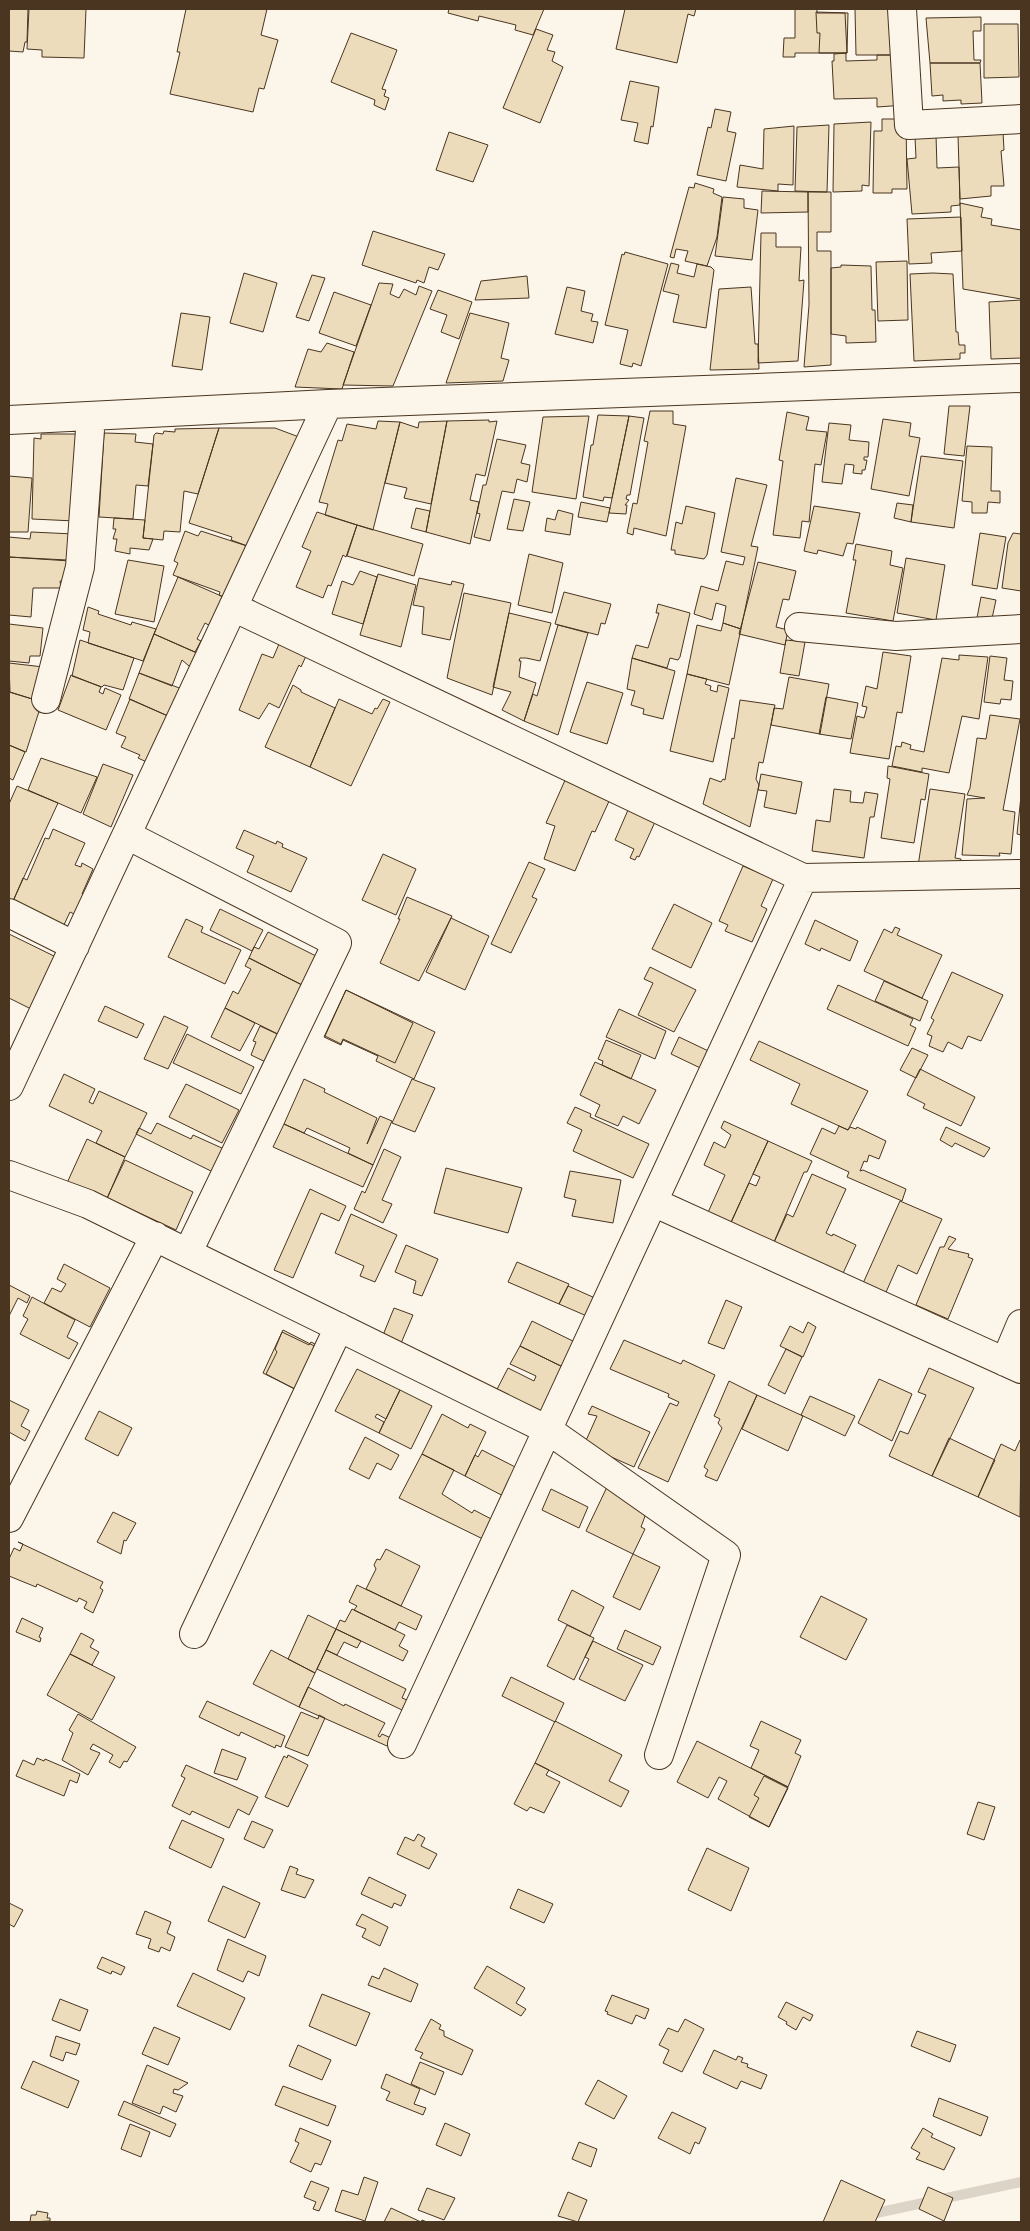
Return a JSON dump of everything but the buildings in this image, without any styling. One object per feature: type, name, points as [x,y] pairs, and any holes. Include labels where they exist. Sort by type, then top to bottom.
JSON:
[{"type":"street","points":[[902,9],[909,125],[1021,119]]},
{"type":"street","points":[[9,420],[328,404],[1021,378]]},
{"type":"street","points":[[9,1086],[328,404]]},
{"type":"street","points":[[46,699],[80,567],[91,416]]},
{"type":"street","points":[[233,607],[803,878],[1021,874]]},
{"type":"street","points":[[799,626],[896,636],[1021,629]]},
{"type":"street","points":[[126,835],[337,943],[188,1252]]},
{"type":"street","points":[[402,1744],[803,878]]},
{"type":"street","points":[[9,913],[75,946]]},
{"type":"street","points":[[9,1175],[88,1204],[548,1430],[726,1555],[660,1755]]},
{"type":"street","points":[[653,1202],[1013,1366],[1021,1324]]},
{"type":"street","points":[[9,1518],[155,1236]]},
{"type":"street","points":[[194,1634],[339,1327]]},
{"type":"waterway","points":[[867,2215],[1021,2182]]}]
